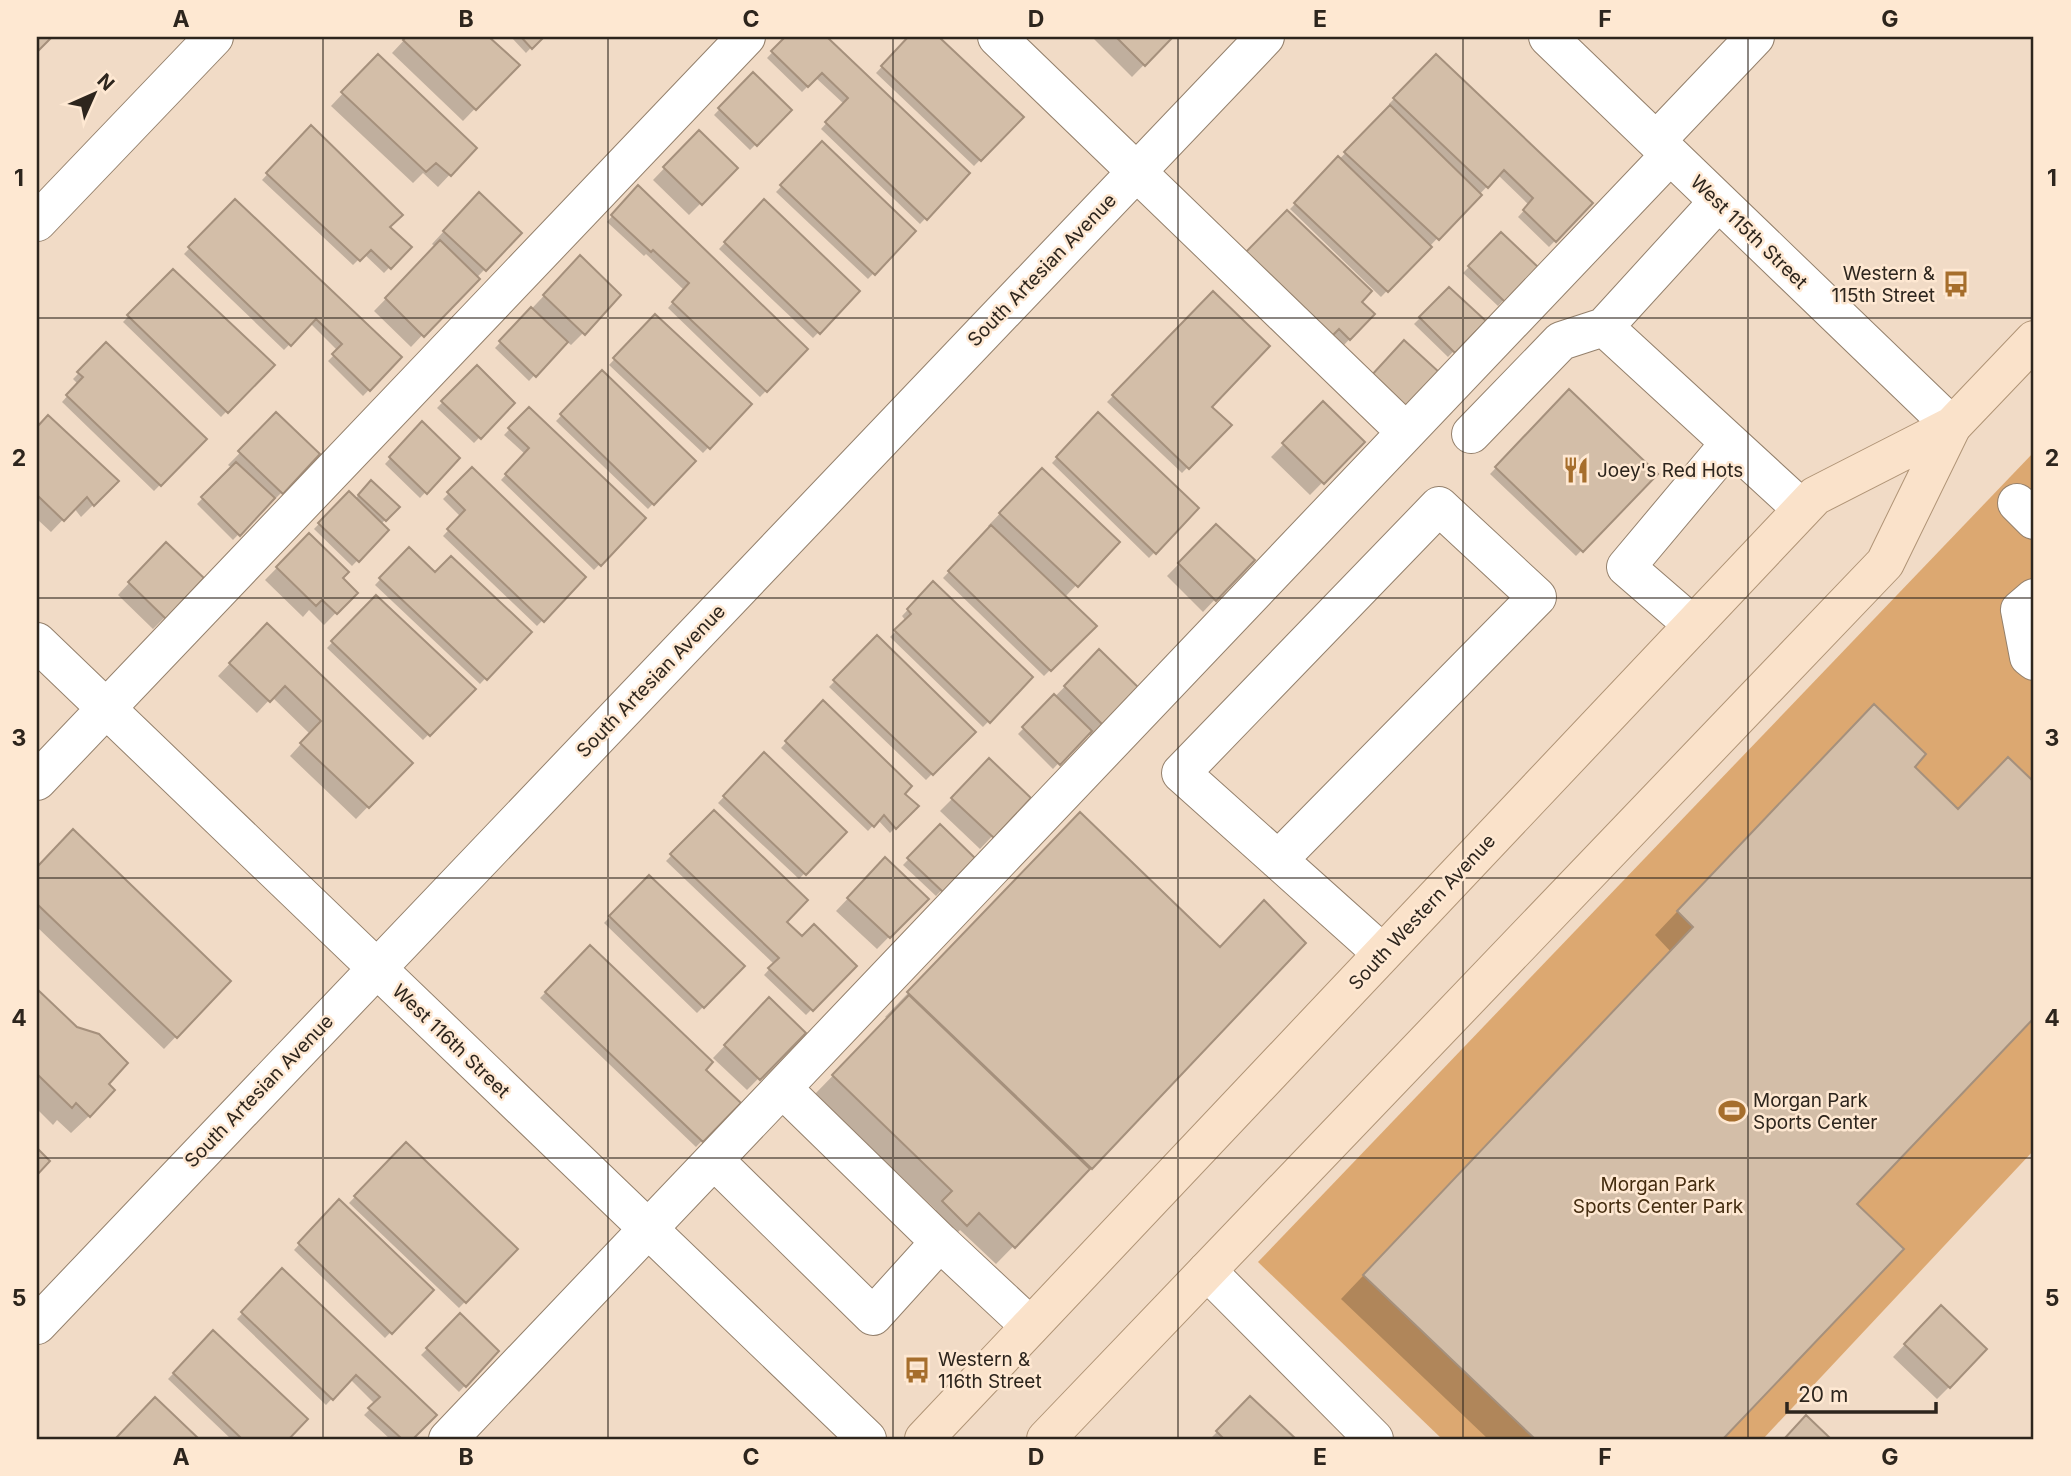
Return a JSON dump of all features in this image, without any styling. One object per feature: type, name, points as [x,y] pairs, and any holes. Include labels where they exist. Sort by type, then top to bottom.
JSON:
[{"type":"main road","name":"South Western Avenue","points":[[1045,1439],[1885,563],[1952,426],[2034,340]]},
{"type":"main road","name":"South Western Avenue","points":[[924,1439],[1815,496],[1952,426]]},
{"type":"street","points":[[37,222],[214,37]]},
{"type":"street","points":[[37,781],[747,37]]},
{"type":"street","points":[[997,37],[1406,432]]},
{"type":"street","name":"South Artesian Avenue","points":[[37,1325],[1265,37]]},
{"type":"street","name":"West 115th Street","points":[[1548,37],[1952,426]]},
{"type":"street","points":[[448,1439],[1406,432],[1663,148],[1755,37]]},
{"type":"street","points":[[1471,434],[1561,341],[1604,327],[1718,202]]},
{"type":"street","points":[[1604,327],[1802,509]]},
{"type":"street","points":[[1693,625],[1626,567],[1730,443]]},
{"type":"street","points":[[1279,860],[1537,597],[1439,506],[1181,773],[1382,953]]},
{"type":"street","points":[[2034,598],[2020,610],[2029,656],[2034,661]]},
{"type":"street","name":"West 116th Street","points":[[37,642],[867,1439]]},
{"type":"street","points":[[782,1088],[1030,1326]]},
{"type":"street","points":[[713,1160],[873,1316],[940,1242]]},
{"type":"street","points":[[1207,1270],[1374,1439]]},
{"type":"green space","name":"Morgan Park Sports Center Park","points":[[2034,452],[2034,1150],[1763,1439],[1442,1439],[1258,1262]]},
{"type":"building","points":[[37,37],[52,37],[37,52]]},
{"type":"building","points":[[406,37],[489,37],[520,65],[476,110],[403,40]]},
{"type":"building","points":[[521,37],[542,37],[543,38],[532,49]]},
{"type":"building","points":[[785,37],[827,37],[970,173],[927,220],[825,122],[848,98],[822,73],[808,87],[771,51]]},
{"type":"building","points":[[908,37],[939,37],[1024,117],[981,161],[881,66]]},
{"type":"building","points":[[1116,37],[1173,37],[1145,66]]},
{"type":"building","points":[[378,54],[477,148],[451,176],[436,163],[426,172],[341,92]]},
{"type":"building","points":[[1436,54],[1593,203],[1556,242],[1523,210],[1533,198],[1504,170],[1488,188],[1393,98]]},
{"type":"building","points":[[753,72],[792,110],[757,146],[718,108]]},
{"type":"building","points":[[1390,105],[1482,195],[1439,240],[1344,152]]},
{"type":"building","points":[[311,125],[403,215],[390,227],[412,247],[391,269],[371,250],[360,261],[266,173]]},
{"type":"building","points":[[699,130],[738,168],[702,205],[663,167]]},
{"type":"building","points":[[822,141],[916,231],[875,275],[780,185]]},
{"type":"building","points":[[1338,156],[1432,247],[1388,292],[1294,203]]},
{"type":"building","points":[[638,185],[808,349],[767,392],[672,302],[689,283],[611,215]]},
{"type":"building","points":[[479,192],[522,233],[486,271],[443,231]]},
{"type":"building","points":[[235,199],[402,357],[370,391],[332,354],[342,344],[316,319],[291,346],[188,247]]},
{"type":"building","points":[[764,199],[860,291],[820,334],[724,242]]},
{"type":"building","points":[[1287,210],[1372,291],[1362,302],[1375,314],[1350,340],[1339,329],[1328,340],[1241,257]]},
{"type":"building","points":[[1501,232],[1538,267],[1505,302],[1468,266]]},
{"type":"building","points":[[440,240],[480,279],[424,337],[385,298]]},
{"type":"building","points":[[580,255],[621,295],[585,335],[543,295]]},
{"type":"building","points":[[173,269],[275,365],[228,413],[127,315]]},
{"type":"building","points":[[1449,287],[1486,321],[1455,353],[1419,317]]},
{"type":"building","points":[[1213,291],[1270,346],[1212,407],[1232,425],[1189,469],[1112,395]]},
{"type":"building","points":[[531,307],[568,342],[536,377],[499,341]]},
{"type":"building","points":[[655,314],[752,404],[710,449],[613,358]]},
{"type":"building","points":[[1404,340],[1440,373],[1403,411],[1370,377]]},
{"type":"building","points":[[106,342],[207,439],[161,486],[66,395],[83,377],[77,372]]},
{"type":"building","points":[[477,365],[515,403],[481,439],[441,401]]},
{"type":"building","points":[[602,370],[696,461],[654,505],[560,414]]},
{"type":"building","name":"Joey's Red Hots","points":[[1569,389],[1658,474],[1583,552],[1495,467]]},
{"type":"building","points":[[1323,401],[1365,442],[1324,484],[1282,443]]},
{"type":"building","points":[[529,407],[646,518],[601,566],[505,474],[529,448],[508,428]]},
{"type":"building","points":[[276,412],[320,454],[283,494],[238,451]]},
{"type":"building","points":[[1098,412],[1199,508],[1156,554],[1056,457]]},
{"type":"building","points":[[48,415],[119,481],[94,506],[87,497],[64,521],[37,495],[37,427]]},
{"type":"building","points":[[422,421],[460,458],[427,494],[389,457]]},
{"type":"building","points":[[236,462],[275,498],[240,536],[201,497]]},
{"type":"building","points":[[472,467],[586,577],[544,622],[447,529],[465,510],[447,492]]},
{"type":"building","points":[[1042,468],[1120,542],[1078,587],[999,513]]},
{"type":"building","points":[[371,480],[400,507],[386,521],[358,495]]},
{"type":"building","points":[[349,491],[389,530],[359,562],[318,523]]},
{"type":"building","points":[[1216,524],[1255,560],[1216,601],[1178,563]]},
{"type":"building","points":[[991,525],[1097,626],[1051,671],[948,571]]},
{"type":"building","points":[[309,533],[349,572],[343,578],[358,593],[337,614],[322,600],[316,606],[276,567]]},
{"type":"building","points":[[166,542],[204,578],[166,619],[128,582]]},
{"type":"building","points":[[409,547],[435,572],[451,556],[532,632],[487,680],[379,578]]},
{"type":"building","points":[[933,581],[1033,677],[990,723],[894,630],[911,614],[907,609]]},
{"type":"building","points":[[376,595],[476,689],[430,736],[331,641]]},
{"type":"building","points":[[267,623],[413,763],[369,808],[300,743],[321,721],[285,686],[270,702],[229,663]]},
{"type":"building","points":[[877,635],[976,732],[933,775],[833,680]]},
{"type":"building","points":[[1099,649],[1141,690],[1105,727],[1064,686]]},
{"type":"building","points":[[1054,694],[1092,731],[1060,765],[1022,727]]},
{"type":"building","points":[[823,700],[912,786],[905,794],[919,806],[896,829],[884,815],[874,827],[785,741]]},
{"type":"building","name":"Morgan Park Sports Center Park","points":[[1874,704],[1926,754],[1915,767],[1958,809],[2008,757],[2034,782],[2034,1018],[1857,1204],[1904,1249],[1723,1439],[1535,1439],[1363,1275],[1693,927],[1677,911]]},
{"type":"building","points":[[764,752],[847,832],[806,875],[723,796]]},
{"type":"building","points":[[989,758],[1031,798],[994,838],[951,798]]},
{"type":"building","points":[[714,810],[808,900],[787,922],[802,936],[814,924],[857,966],[813,1011],[768,968],[779,958],[670,854]]},
{"type":"building","points":[[1080,812],[1220,947],[1264,900],[1306,943],[1092,1169],[907,992]]},
{"type":"building","points":[[940,824],[975,858],[943,892],[907,858]]},
{"type":"building","points":[[73,829],[231,981],[177,1038],[37,904],[37,867]]},
{"type":"building","points":[[885,857],[929,899],[890,938],[847,898]]},
{"type":"building","points":[[649,875],[745,966],[704,1008],[609,916]]},
{"type":"building","points":[[590,945],[713,1062],[706,1070],[741,1103],[703,1142],[545,992]]},
{"type":"building","points":[[37,989],[77,1027],[99,1034],[128,1063],[109,1084],[115,1090],[90,1117],[76,1103],[72,1108],[37,1074]]},
{"type":"building","points":[[909,995],[1090,1169],[1015,1248],[979,1213],[967,1226],[942,1201],[952,1191],[832,1075]]},
{"type":"building","points":[[769,997],[806,1033],[760,1080],[724,1045]]},
{"type":"building","points":[[406,1142],[518,1249],[466,1303],[354,1196]]},
{"type":"building","points":[[37,1148],[50,1161],[37,1175]]},
{"type":"building","points":[[339,1199],[434,1290],[392,1334],[298,1243]]},
{"type":"building","points":[[282,1268],[437,1415],[413,1439],[402,1439],[368,1408],[380,1397],[356,1375],[333,1400],[241,1312]]},
{"type":"building","points":[[1941,1305],[1987,1349],[1950,1388],[1904,1344]]},
{"type":"building","points":[[460,1313],[499,1351],[466,1387],[426,1348]]},
{"type":"building","points":[[213,1330],[308,1419],[289,1439],[242,1439],[173,1373]]},
{"type":"building","points":[[1250,1396],[1296,1439],[1224,1439],[1216,1431]]},
{"type":"building","points":[[155,1397],[199,1439],[115,1439]]},
{"type":"building","points":[[1806,1415],[1831,1439],[1784,1439]]},
{"type":"place","name":"Western & 115th Street","points":[[1956,284]]},
{"type":"place","name":"Joey's Red Hots","points":[[1576,470]]},
{"type":"place","name":"Morgan Park Sports Center","points":[[1732,1111]]},
{"type":"place","name":"Western & 116th Street","points":[[917,1370]]}]
